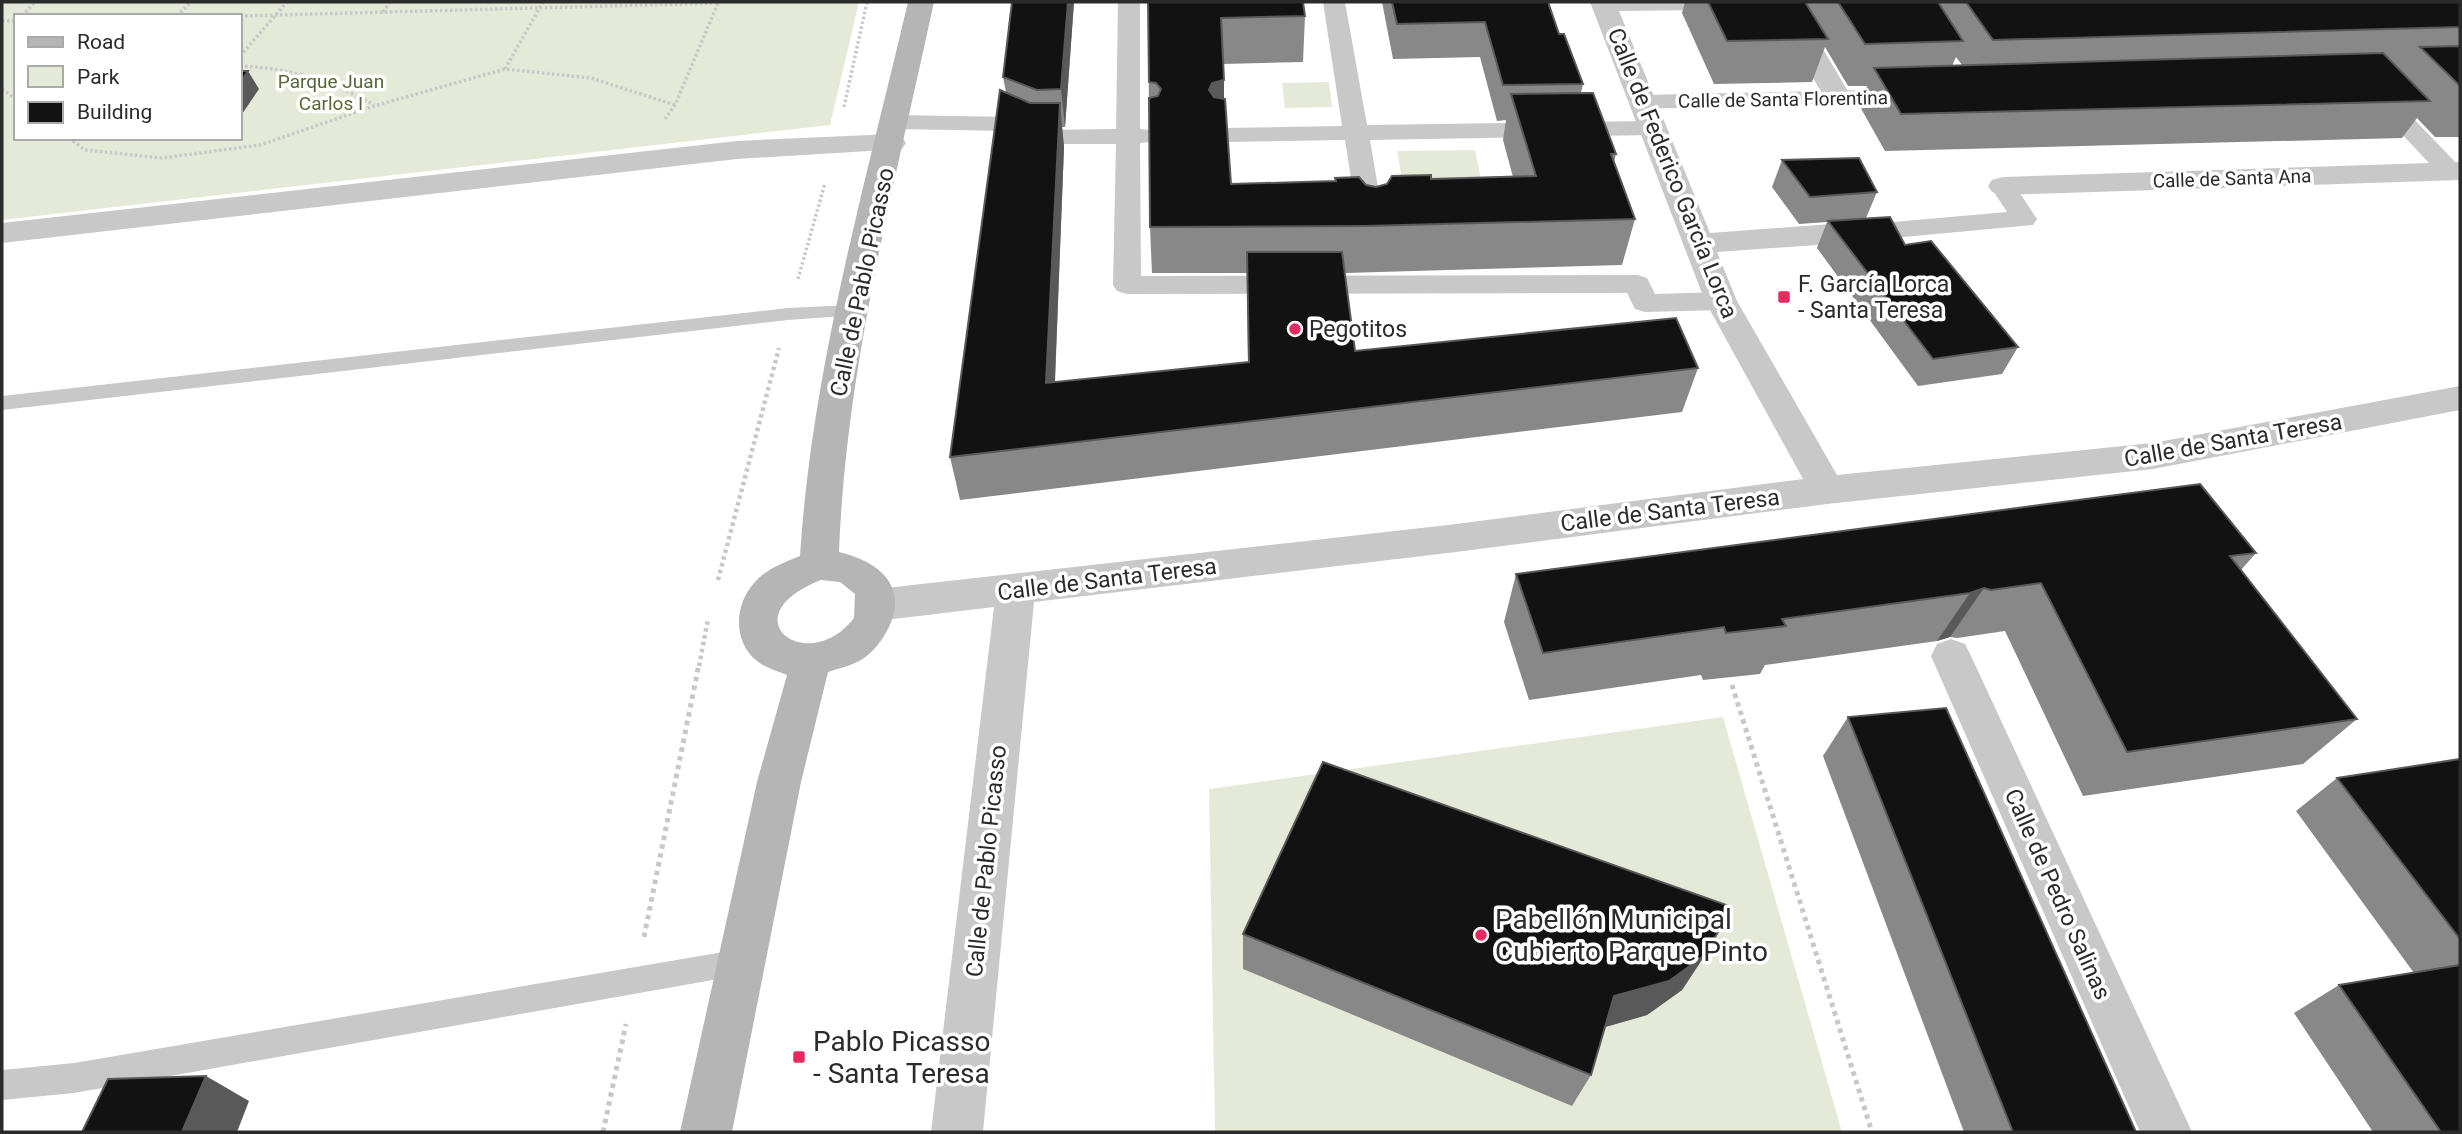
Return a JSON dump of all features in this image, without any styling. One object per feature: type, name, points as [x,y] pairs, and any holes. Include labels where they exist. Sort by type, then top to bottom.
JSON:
[{"type":"main road","name":"Calle de Pablo Picasso","points":[[819,565],[823,484],[851,311],[894,132],[921,2]]},
{"type":"main road","points":[[819,565],[837,565],[854,570],[866,579],[874,590],[877,605],[873,620],[864,634],[849,647],[831,656],[811,660],[790,659],[773,652],[760,640],[756,625],[757,609],[766,594],[780,580],[798,570],[819,565]]},
{"type":"main road","points":[[706,1132],[779,782],[811,660]]},
{"type":"street","points":[[1334,2],[1371,223]]},
{"type":"street","points":[[1307,3],[1353,2]]},
{"type":"street","name":"Calle de Federico García Lorca","points":[[1704,2],[1603,2],[1721,301],[1827,490]]},
{"type":"street","points":[[1782,2],[1838,98]]},
{"type":"street","points":[[1157,5],[1129,4],[1140,136],[1127,285],[1379,279],[1637,284],[1645,303],[1721,301]]},
{"type":"street","points":[[2392,80],[2364,81],[2456,172]]},
{"type":"street","name":"Calle de Santa Florentina","points":[[1224,135],[1355,133],[1646,115],[1838,98],[1930,95]]},
{"type":"street","points":[[2,233],[894,132],[1014,124],[1036,137],[1140,136]]},
{"type":"street","name":"Calle de Santa Ana","points":[[2003,186],[2456,172]]},
{"type":"street","points":[[1698,244],[2024,219],[2003,186]]},
{"type":"street","points":[[2447,401],[2460,428]]},
{"type":"street","name":"Calle de Santa Teresa","points":[[877,605],[1475,536],[1827,490],[2153,456],[2447,401]]},
{"type":"street","name":"Calle de Pablo Picasso","points":[[957,1132],[1016,590]]},
{"type":"street","name":"Calle de Pedro Salinas","points":[[1951,656],[2166,1132]]},
{"type":"lane","points":[[2,403],[788,314],[851,311]]},
{"type":"lane","points":[[2,1085],[75,1078],[741,962]]},
{"type":"path","points":[[242,54],[287,2]]},
{"type":"path","points":[[383,13],[390,2]]},
{"type":"path","points":[[505,69],[543,2]]},
{"type":"path","points":[[242,16],[718,2],[674,105],[659,128]]},
{"type":"path","points":[[242,66],[280,67],[303,73],[345,89],[374,106]]},
{"type":"path","points":[[72,140],[85,149],[162,158],[260,145],[374,106],[505,69],[591,79],[674,105]]},
{"type":"path","points":[[1732,685],[1872,1132]]},
{"type":"green space","name":"Parque Juan Carlos I","points":[[2,2],[859,2],[830,125],[2,220]]},
{"type":"green space","points":[[1329,82],[1332,107],[1285,108],[1282,83]]},
{"type":"green space","points":[[1475,150],[1483,189],[1404,190],[1397,151]]},
{"type":"green space","points":[[1723,717],[1842,1132],[1215,1132],[1209,789]]},
{"type":"building","points":[[1012,2],[1068,2],[1061,89],[1037,90],[1003,77]]},
{"type":"building","points":[[1148,2],[1303,2],[1305,16],[1221,18],[1224,80],[1212,83],[1209,90],[1214,97],[1225,99],[1231,184],[1336,181],[1335,178],[1359,177],[1366,185],[1376,187],[1387,184],[1392,176],[1431,175],[1431,179],[1536,176],[1511,94],[1593,93],[1616,154],[1611,154],[1635,219],[1365,226],[1150,227],[1149,98],[1158,96],[1161,89],[1156,83],[1149,82]]},
{"type":"building","points":[[1392,2],[1548,2],[1559,34],[1564,34],[1583,84],[1503,85],[1485,22],[1397,24]]},
{"type":"building","points":[[1708,2],[1805,2],[1828,39],[1727,41]]},
{"type":"building","points":[[1838,2],[1938,2],[1963,41],[1865,44]]},
{"type":"building","points":[[1966,2],[2460,2],[2460,27],[1993,40]]},
{"type":"building","points":[[2460,46],[2460,86],[2420,47]]},
{"type":"building","points":[[2383,53],[2430,101],[1901,114],[1874,68]]},
{"type":"building","points":[[1000,90],[1030,103],[1060,103],[1046,383],[1249,362],[1247,252],[1342,252],[1355,351],[1676,318],[1698,368],[950,457]]},
{"type":"building","points":[[1859,158],[1877,192],[1810,197],[1782,160]]},
{"type":"building","points":[[1890,217],[1905,245],[1931,241],[2018,347],[1933,359],[1828,221]]},
{"type":"building","points":[[2200,484],[2256,553],[2230,556],[2357,719],[2127,752],[2041,583],[1991,590],[1984,588],[1970,593],[1782,619],[1786,626],[1726,633],[1724,627],[1543,653],[1516,574]]},
{"type":"building","points":[[1946,708],[2136,1132],[2013,1132],[1848,717]]},
{"type":"building","points":[[2460,759],[2460,939],[2337,778]]},
{"type":"building","name":"Pabellón Municipal Cubierto Parque Pinto","points":[[1323,762],[1732,907],[1705,955],[1669,981],[1614,996],[1591,1075],[1243,934]]},
{"type":"building","points":[[2460,965],[2460,1132],[2441,1132],[2339,985]]},
{"type":"building","points":[[206,1076],[182,1132],[82,1132],[108,1079]]},
{"type":"place","name":"F. García Lorca - Santa Teresa","points":[[1784,297]]},
{"type":"place","name":"Pegotitos","points":[[1295,329]]},
{"type":"place","name":"Pabellón Municipal Cubierto Parque Pinto","points":[[1481,935]]},
{"type":"place","name":"Pablo Picasso - Santa Teresa","points":[[799,1057]]}]
